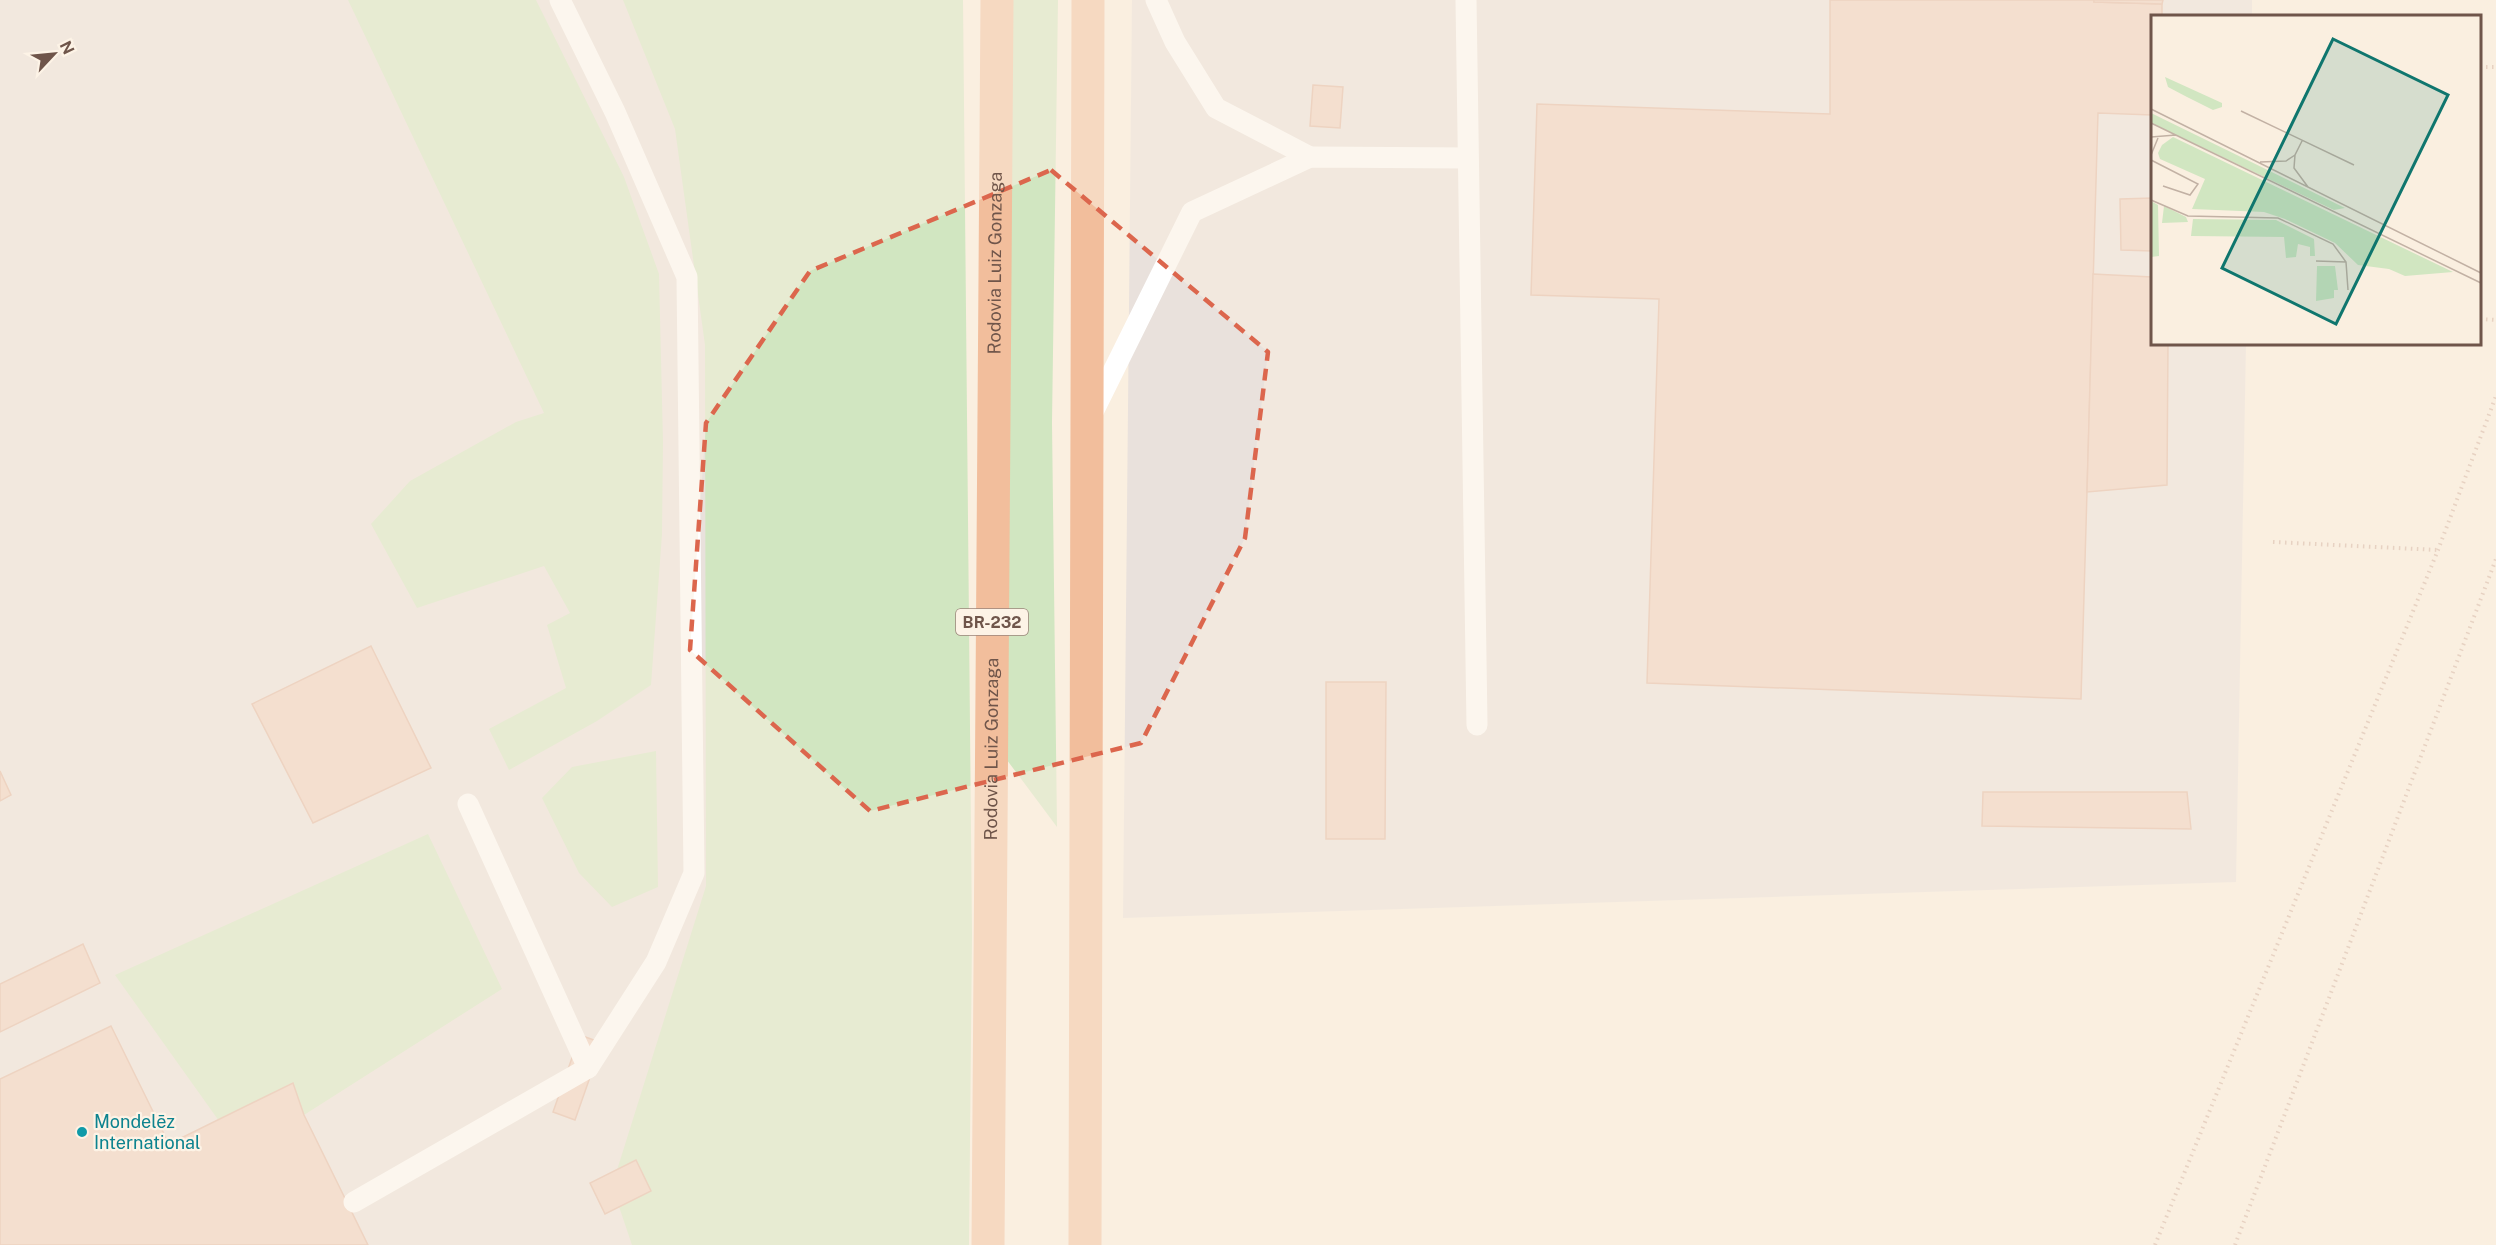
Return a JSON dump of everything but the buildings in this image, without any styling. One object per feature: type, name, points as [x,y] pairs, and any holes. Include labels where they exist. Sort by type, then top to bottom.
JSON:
[{"type":"highway","name":"Rodovia Luiz Gonzaga","points":[[988,1245],[998,0]]},
{"type":"highway","points":[[1085,1245],[1088,0]]},
{"type":"lane","points":[[354,1202],[588,1068],[656,962],[694,873],[687,277],[615,112],[560,0]]},
{"type":"lane","points":[[1156,0],[1175,42],[1216,108],[1310,157]]},
{"type":"lane","points":[[1466,0],[1477,725]]},
{"type":"lane","points":[[1087,424],[1192,212],[1310,157],[1467,158]]},
{"type":"lane","points":[[468,804],[588,1068]]},
{"type":"path","points":[[2481,319],[2496,320]]},
{"type":"path","points":[[2155,1245],[2438,550],[2496,396]]},
{"type":"path","points":[[2273,542],[2438,550]]},
{"type":"path","points":[[2235,1245],[2496,559]]},
{"type":"highlighted area","points":[[1051,170],[1268,352],[1245,538],[1141,743],[870,811],[690,650],[706,423],[810,271]]},
{"type":"shaded area","points":[[0,0],[947,0],[883,1245],[0,1245]]},
{"type":"shaded area","points":[[1132,0],[2252,0],[2252,15],[2151,15],[2151,345],[2246,345],[2236,882],[1123,918]]},
{"type":"green space","points":[[348,0],[536,0],[624,177],[659,274],[663,442],[662,534],[651,685],[597,721],[509,770],[489,729],[566,688],[547,625],[570,613],[544,566],[417,608],[371,524],[410,481],[516,422],[544,413]]},
{"type":"green space","points":[[623,0],[963,0],[972,934],[969,1245],[632,1245],[612,1186],[706,886],[705,345],[675,129]]},
{"type":"green space","points":[[987,0],[1058,0],[1052,423],[1057,827],[992,740]]},
{"type":"green space","points":[[656,751],[658,887],[612,907],[579,873],[542,798],[572,767]]},
{"type":"green space","points":[[428,834],[502,989],[304,1115],[292,1083],[219,1121],[115,975]]},
{"type":"place","name":"Mondelēz International","points":[[82,1132]]}]
